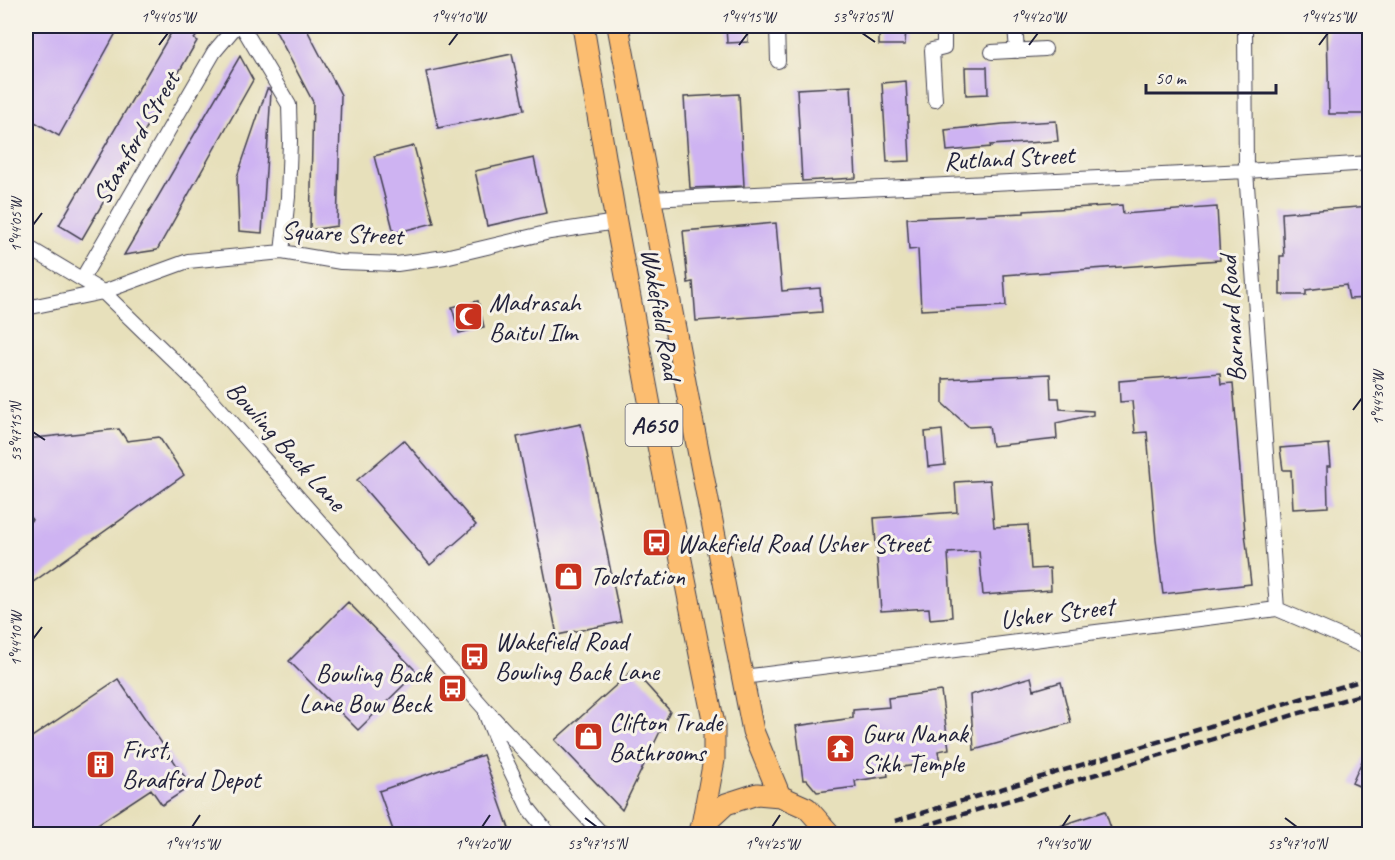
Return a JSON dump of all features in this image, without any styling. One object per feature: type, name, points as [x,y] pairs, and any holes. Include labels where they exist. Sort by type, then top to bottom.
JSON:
[{"type":"main road","name":"Wakefield Road","points":[[583,26],[651,411],[714,724],[714,760],[699,830]]},
{"type":"main road","name":"Wakefield Road","points":[[618,26],[753,731],[780,796]]},
{"type":"main road","name":"A650","points":[[699,830],[726,804],[757,794],[780,796],[807,808],[830,834]]},
{"type":"street","name":"Stamford Street","points":[[82,279],[214,52],[236,26]]},
{"type":"street","points":[[242,26],[289,105],[288,197],[282,252]]},
{"type":"street","points":[[777,26],[778,61]]},
{"type":"street","points":[[935,100],[932,50],[944,46],[944,26]]},
{"type":"street","points":[[1015,26],[1017,51]]},
{"type":"street","name":"Barnard Road","points":[[1245,26],[1246,171],[1276,609]]},
{"type":"street","points":[[992,52],[1045,49]]},
{"type":"street","name":"Rutland Street","points":[[650,199],[1370,163]]},
{"type":"street","name":"Square Street","points":[[26,308],[103,292],[188,261],[282,252],[342,262],[397,264],[445,257],[550,232],[616,222]]},
{"type":"street","name":"Bowling Back Lane","points":[[26,246],[103,292],[198,384],[484,708],[602,834]]},
{"type":"street","points":[[1276,609],[1370,649]]},
{"type":"street","name":"Usher Street","points":[[743,677],[1276,609]]},
{"type":"street","name":"Bowling Back Lane","points":[[484,708],[496,740],[529,809],[549,834]]},
{"type":"building","points":[[26,26],[107,26],[117,31],[59,136],[26,117]]},
{"type":"building","points":[[175,26],[205,26],[194,39],[197,41],[82,239],[59,225]]},
{"type":"building","points":[[273,26],[305,26],[341,95],[337,226],[310,230],[313,102]]},
{"type":"building","points":[[726,26],[747,26],[748,42],[727,43]]},
{"type":"building","points":[[879,26],[906,26],[905,45],[879,45]]},
{"type":"building","points":[[1327,26],[1370,26],[1370,114],[1329,114]]},
{"type":"building","points":[[512,54],[524,110],[438,128],[426,72]]},
{"type":"building","points":[[240,56],[253,80],[157,250],[124,255]]},
{"type":"building","points":[[965,67],[987,67],[988,94],[966,95]]},
{"type":"building","points":[[906,81],[910,161],[887,162],[882,83]]},
{"type":"building","points":[[851,86],[856,178],[802,181],[797,89]]},
{"type":"building","points":[[267,89],[271,92],[262,233],[239,231],[237,177]]},
{"type":"building","points":[[739,94],[744,186],[690,188],[684,97]]},
{"type":"building","points":[[1056,121],[1058,141],[990,145],[991,147],[947,151],[945,130]]},
{"type":"building","points":[[414,146],[434,223],[394,233],[374,156]]},
{"type":"building","points":[[534,158],[546,213],[487,226],[475,171]]},
{"type":"building","points":[[1122,205],[1123,214],[1217,207],[1220,260],[1004,275],[1006,306],[921,310],[918,249],[909,250],[907,218],[1024,213],[1024,211]]},
{"type":"building","points":[[1370,206],[1370,298],[1349,299],[1346,285],[1306,290],[1306,295],[1280,295],[1280,256],[1284,256],[1282,213]]},
{"type":"building","points":[[776,223],[782,291],[820,288],[822,312],[696,321],[693,282],[688,283],[683,231]]},
{"type":"building","name":"Madrasah Baitul Ilm","points":[[478,301],[484,327],[459,333],[452,307]]},
{"type":"building","points":[[1220,373],[1221,384],[1233,383],[1251,584],[1163,594],[1147,432],[1135,433],[1132,401],[1120,402],[1119,381]]},
{"type":"building","points":[[1050,374],[1051,398],[1059,398],[1060,409],[1093,411],[1093,415],[1056,423],[1057,439],[992,446],[989,426],[969,427],[943,404],[943,379]]},
{"type":"building","points":[[581,424],[621,622],[557,635],[517,437]]},
{"type":"building","points":[[119,429],[127,441],[159,437],[184,475],[26,587],[26,525],[32,520],[26,512],[26,439]]},
{"type":"building","points":[[942,430],[945,465],[928,467],[925,432]]},
{"type":"building","points":[[404,440],[476,525],[430,565],[357,480]]},
{"type":"building","points":[[1329,444],[1331,466],[1327,466],[1328,507],[1293,509],[1291,470],[1283,470],[1280,448]]},
{"type":"building","points":[[990,480],[994,527],[1028,525],[1031,569],[1050,568],[1051,590],[983,595],[979,551],[948,553],[952,617],[930,619],[929,608],[881,611],[874,518],[957,512],[955,482]]},
{"type":"building","points":[[348,602],[417,672],[358,730],[289,661]]},
{"type":"building","points":[[633,670],[670,711],[622,810],[555,740]]},
{"type":"building","points":[[1031,677],[1034,690],[1061,682],[1071,723],[974,750],[970,695]]},
{"type":"building","name":"First, Bradford Depot","points":[[118,679],[191,786],[162,805],[151,789],[83,834],[26,834],[26,741]]},
{"type":"building","points":[[941,691],[949,749],[938,751],[940,762],[887,769],[888,776],[855,781],[856,787],[817,792],[807,780],[803,780],[796,726],[853,718],[853,710],[889,707],[888,698]]},
{"type":"building","points":[[1370,744],[1370,791],[1352,783]]},
{"type":"building","points":[[483,755],[511,834],[410,834],[408,828],[394,833],[379,791]]},
{"type":"building","points":[[1105,811],[1112,831],[1102,834],[1043,834],[1042,832]]},
{"type":"railway","points":[[895,821],[1370,678]]},
{"type":"railway","points":[[897,834],[1370,692]]},
{"type":"place","name":"Madrasah Baitul Ilm","points":[[468,317]]},
{"type":"place","name":"Wakefield Road Usher Street","points":[[656,543]]},
{"type":"place","name":"Toolstation","points":[[569,576]]},
{"type":"place","name":"Wakefield Road Bowling Back Lane","points":[[474,656]]},
{"type":"place","name":"Bowling Back Lane Bow Beck","points":[[452,688]]},
{"type":"place","name":"Clifton Trade Bathrooms","points":[[588,737]]},
{"type":"place","name":"Guru Nanak Sikh Temple","points":[[841,748]]},
{"type":"place","name":"First, Bradford Depot","points":[[101,764]]}]
